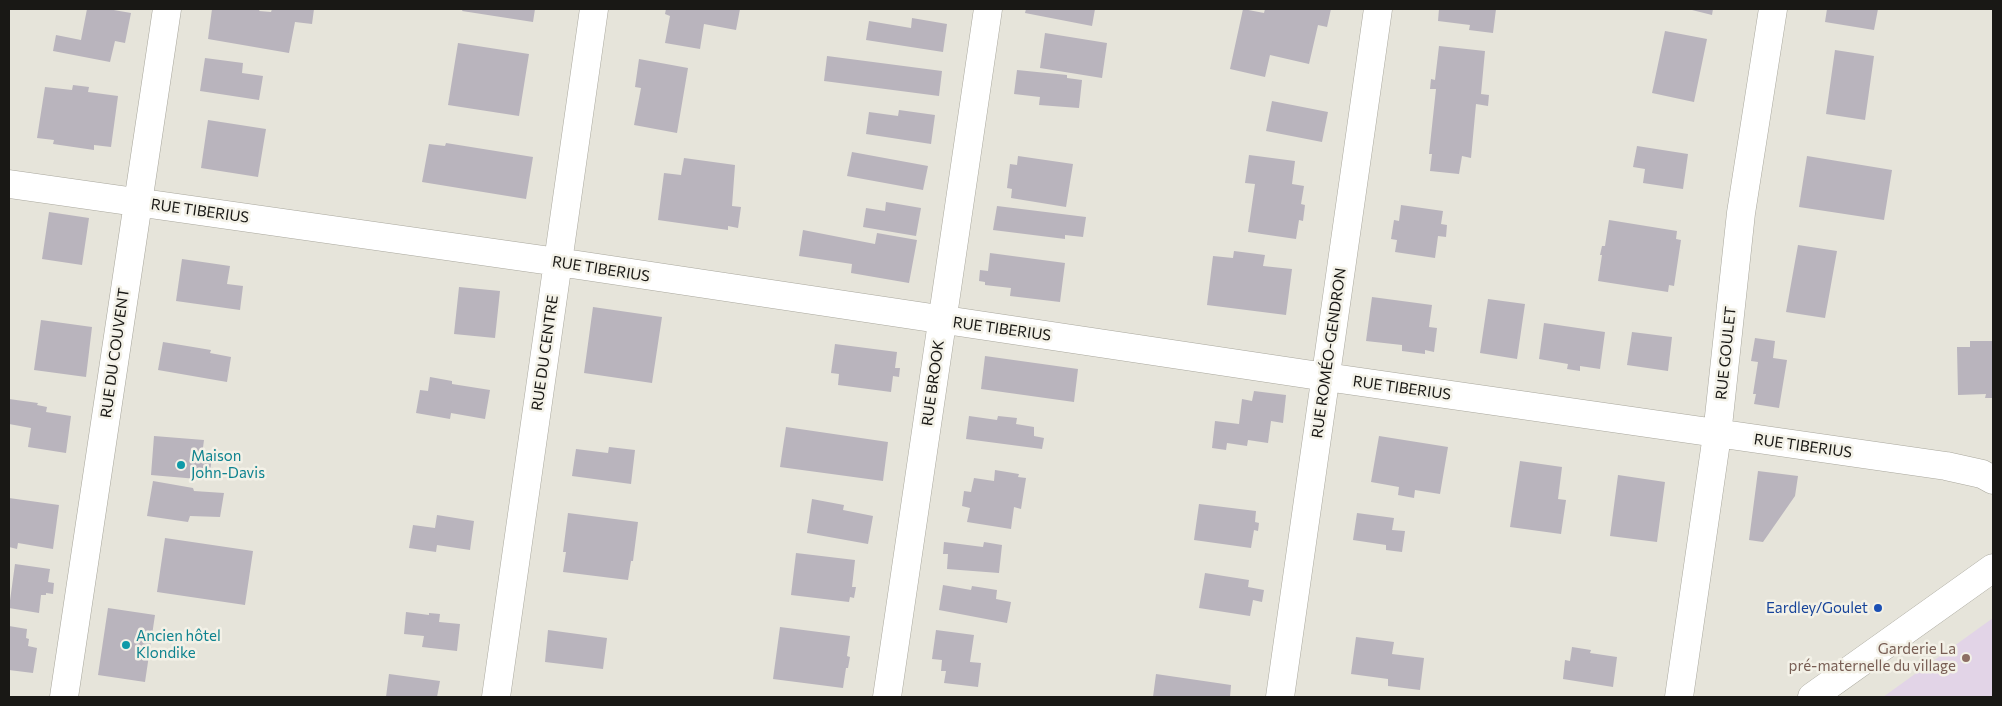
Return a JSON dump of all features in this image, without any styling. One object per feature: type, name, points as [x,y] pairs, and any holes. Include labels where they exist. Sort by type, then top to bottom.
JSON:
[{"type":"street","name":"RUE DU COUVENT","points":[[64,697],[167,9]]},
{"type":"street","name":"RUE DU CENTRE","points":[[496,697],[594,9]]},
{"type":"street","name":"RUE BROOK","points":[[887,697],[988,9]]},
{"type":"street","name":"RUE ROMÉO-GENDRON","points":[[1280,697],[1378,9]]},
{"type":"street","name":"RUE GOULET","points":[[1678,697],[1717,434],[1741,213],[1773,9]]},
{"type":"street","name":"RUE TIBERIUS","points":[[9,184],[558,262],[1326,377],[1946,466],[1982,474],[1993,480]]},
{"type":"street","points":[[1812,697],[1993,568]]},
{"type":"shaded area","name":"Garderie La pré-maternelle du village","points":[[1993,618],[1993,697],[1883,697]]},
{"type":"building","points":[[87,9],[108,9],[131,13],[125,43],[115,41],[110,62],[53,51],[56,35],[81,40]]},
{"type":"building","points":[[212,9],[260,9],[259,11],[271,12],[272,9],[314,9],[312,24],[295,22],[289,53],[208,39]]},
{"type":"building","points":[[463,9],[535,9],[533,22],[462,11]]},
{"type":"building","points":[[666,9],[740,9],[736,30],[704,24],[700,49],[665,43],[670,16],[665,14]]},
{"type":"building","points":[[1026,9],[1095,9],[1092,26],[1025,13]]},
{"type":"building","points":[[1243,9],[1264,13],[1265,9],[1331,9],[1327,27],[1318,25],[1309,64],[1270,55],[1265,77],[1230,69]]},
{"type":"building","points":[[1439,9],[1496,9],[1493,33],[1469,30],[1470,25],[1438,21]]},
{"type":"building","points":[[1688,9],[1713,9],[1712,15]]},
{"type":"building","points":[[1827,9],[1878,9],[1874,30],[1825,22]]},
{"type":"building","points":[[912,18],[947,24],[943,52],[866,40],[869,21],[911,28]]},
{"type":"building","points":[[1665,31],[1707,39],[1694,102],[1652,93]]},
{"type":"building","points":[[1045,33],[1107,43],[1102,78],[1040,68]]},
{"type":"building","points":[[458,43],[529,54],[519,116],[448,105]]},
{"type":"building","points":[[1439,46],[1485,51],[1481,94],[1489,95],[1488,106],[1476,104],[1471,158],[1462,156],[1459,174],[1430,171],[1432,154],[1429,154],[1436,89],[1430,89],[1431,79],[1435,80]]},
{"type":"building","points":[[1835,50],[1874,56],[1865,120],[1826,114]]},
{"type":"building","points":[[827,56],[942,71],[939,96],[824,81]]},
{"type":"building","points":[[205,58],[243,63],[242,73],[263,76],[259,100],[200,91]]},
{"type":"building","points":[[639,59],[688,68],[677,133],[634,125],[641,88],[635,87]]},
{"type":"building","points":[[1017,70],[1067,75],[1067,78],[1082,80],[1079,108],[1039,105],[1040,97],[1014,94]]},
{"type":"building","points":[[73,85],[89,87],[88,92],[118,96],[111,147],[94,145],[94,150],[53,144],[54,140],[37,138],[45,87],[72,90]]},
{"type":"building","points":[[1272,101],[1328,112],[1322,142],[1266,131]]},
{"type":"building","points":[[899,110],[935,115],[931,144],[866,134],[869,112],[898,116]]},
{"type":"building","points":[[208,120],[266,129],[258,177],[201,168]]},
{"type":"building","points":[[446,143],[533,157],[526,199],[422,182],[429,144],[445,146]]},
{"type":"building","points":[[1637,146],[1688,154],[1683,189],[1643,183],[1645,169],[1633,167]]},
{"type":"building","points":[[852,152],[928,166],[923,190],[847,176]]},
{"type":"building","points":[[1249,155],[1295,161],[1292,184],[1304,186],[1301,204],[1305,205],[1303,221],[1299,220],[1296,239],[1248,232],[1255,184],[1245,183]]},
{"type":"building","points":[[1018,156],[1073,164],[1066,207],[1011,198],[1012,189],[1007,188],[1010,164],[1017,165]]},
{"type":"building","points":[[1807,156],[1892,170],[1884,220],[1799,207]]},
{"type":"building","points":[[684,158],[735,165],[732,206],[741,207],[738,228],[728,226],[728,230],[658,220],[664,173],[681,175]]},
{"type":"building","points":[[886,202],[921,208],[916,236],[863,227],[866,208],[885,211]]},
{"type":"building","points":[[1401,205],[1443,211],[1441,224],[1447,225],[1446,237],[1438,236],[1435,258],[1395,252],[1397,240],[1391,239],[1394,220],[1399,221]]},
{"type":"building","points":[[997,206],[1086,217],[1083,237],[1065,235],[1065,239],[993,230]]},
{"type":"building","points":[[49,212],[89,218],[82,265],[42,259]]},
{"type":"building","points":[[1609,220],[1677,231],[1676,239],[1681,240],[1674,286],[1669,285],[1668,292],[1598,281],[1602,255],[1600,255],[1602,246],[1605,246]]},
{"type":"building","points":[[803,230],[875,244],[877,233],[917,240],[909,283],[851,273],[852,264],[799,256]]},
{"type":"building","points":[[1798,245],[1837,251],[1825,318],[1786,312]]},
{"type":"building","points":[[1234,251],[1265,255],[1263,266],[1292,269],[1286,315],[1207,305],[1213,256],[1233,258]]},
{"type":"building","points":[[990,253],[1065,263],[1060,302],[1010,296],[1011,288],[985,285],[985,282],[979,281],[980,270],[988,271]]},
{"type":"building","points":[[182,259],[230,266],[227,284],[243,286],[240,310],[176,301]]},
{"type":"building","points":[[459,287],[500,291],[495,338],[454,334]]},
{"type":"building","points":[[1372,297],[1432,305],[1429,327],[1437,328],[1434,352],[1425,350],[1425,354],[1402,351],[1402,345],[1366,341]]},
{"type":"building","points":[[1488,299],[1525,304],[1517,359],[1480,353]]},
{"type":"building","points":[[593,307],[662,317],[652,383],[584,373]]},
{"type":"building","points":[[41,320],[92,327],[86,377],[34,370]]},
{"type":"building","points":[[1544,323],[1605,332],[1600,369],[1580,366],[1580,371],[1567,369],[1568,364],[1539,359]]},
{"type":"building","points":[[1632,332],[1672,337],[1668,371],[1627,365]]},
{"type":"building","points":[[1755,338],[1775,341],[1773,358],[1787,360],[1779,408],[1754,404],[1756,394],[1753,394],[1758,362],[1751,361]]},
{"type":"building","points":[[1970,341],[1993,341],[1993,398],[1985,398],[1986,394],[1958,395],[1957,347],[1970,347]]},
{"type":"building","points":[[163,342],[211,350],[210,353],[231,357],[227,382],[158,370]]},
{"type":"building","points":[[835,344],[897,352],[895,368],[900,368],[899,377],[893,376],[891,392],[838,385],[839,374],[831,373]]},
{"type":"building","points":[[985,356],[1078,369],[1074,402],[981,389]]},
{"type":"building","points":[[430,377],[452,381],[452,384],[490,390],[485,419],[451,413],[450,419],[416,413],[420,390],[428,391]]},
{"type":"building","points":[[1254,391],[1286,395],[1283,423],[1271,421],[1268,443],[1248,440],[1247,446],[1227,443],[1226,450],[1212,448],[1215,421],[1239,424],[1242,399],[1252,401]]},
{"type":"building","points":[[9,399],[38,403],[37,405],[47,407],[46,412],[71,416],[66,453],[28,447],[31,428],[9,424]]},
{"type":"building","points":[[969,416],[997,420],[998,416],[1017,418],[1016,424],[1034,427],[1034,436],[1044,438],[1042,449],[966,439]]},
{"type":"building","points":[[786,427],[888,442],[883,481],[780,467]]},
{"type":"building","name":"Maison John-Davis","points":[[154,436],[204,440],[202,455],[212,456],[209,480],[151,475]]},
{"type":"building","points":[[1379,436],[1448,447],[1440,494],[1415,490],[1414,498],[1398,495],[1399,487],[1371,482]]},
{"type":"building","points":[[609,447],[635,450],[631,484],[572,476],[576,449],[608,453]]},
{"type":"building","points":[[1520,461],[1562,467],[1558,499],[1566,500],[1561,534],[1510,527]]},
{"type":"building","points":[[995,470],[1019,474],[1018,477],[1026,478],[1021,509],[1014,507],[1011,529],[967,522],[970,508],[962,506],[964,491],[971,492],[974,478],[994,481]]},
{"type":"building","points":[[1758,471],[1798,476],[1795,496],[1763,542],[1749,540]]},
{"type":"building","points":[[1618,475],[1665,482],[1657,542],[1610,536]]},
{"type":"building","points":[[153,481],[193,488],[194,491],[224,493],[220,517],[190,516],[188,522],[147,516]]},
{"type":"building","points":[[9,498],[59,505],[53,549],[18,543],[17,549],[9,547]]},
{"type":"building","points":[[812,499],[844,505],[843,510],[873,516],[868,544],[807,533]]},
{"type":"building","points":[[1199,504],[1256,511],[1255,522],[1259,523],[1258,531],[1254,530],[1251,548],[1194,540]]},
{"type":"building","points":[[568,513],[638,522],[633,561],[631,561],[628,580],[563,572],[566,552],[563,552]]},
{"type":"building","points":[[1357,513],[1394,518],[1392,530],[1405,531],[1402,552],[1386,550],[1386,545],[1353,540]]},
{"type":"building","points":[[437,515],[474,521],[470,550],[437,545],[436,552],[409,548],[413,525],[435,528]]},
{"type":"building","points":[[165,538],[253,551],[245,605],[157,592]]},
{"type":"building","points":[[944,542],[983,547],[984,542],[1002,545],[999,573],[947,569],[948,554],[943,554]]},
{"type":"building","points":[[796,553],[855,560],[852,587],[856,587],[854,598],[850,597],[849,602],[791,595]]},
{"type":"building","points":[[15,564],[50,569],[48,582],[54,583],[53,594],[46,593],[46,595],[41,595],[39,613],[9,608]]},
{"type":"building","points":[[1205,573],[1249,580],[1248,587],[1264,590],[1262,602],[1253,600],[1250,616],[1199,608]]},
{"type":"building","points":[[943,585],[971,590],[972,586],[997,590],[996,599],[1011,602],[1007,623],[939,610]]},
{"type":"building","name":"Ancien hôtel Klondike","points":[[108,608],[155,615],[145,682],[98,675]]},
{"type":"building","points":[[406,612],[429,615],[429,613],[440,614],[439,622],[460,624],[457,651],[422,647],[424,636],[404,634]]},
{"type":"building","points":[[9,626],[27,629],[26,638],[29,639],[28,646],[37,648],[33,673],[9,670]]},
{"type":"building","points":[[780,627],[850,636],[847,656],[850,657],[843,688],[773,679]]},
{"type":"building","points":[[548,630],[607,638],[603,669],[545,662]]},
{"type":"building","points":[[936,630],[974,635],[970,662],[981,663],[978,687],[944,683],[946,671],[941,671],[942,660],[932,659]]},
{"type":"building","points":[[1356,637],[1394,642],[1392,654],[1424,658],[1420,690],[1388,686],[1388,679],[1351,674]]},
{"type":"building","points":[[1572,647],[1591,650],[1590,653],[1617,657],[1613,687],[1563,679],[1565,660],[1570,661]]},
{"type":"building","points":[[389,674],[440,681],[437,697],[386,697]]},
{"type":"building","points":[[1156,674],[1231,685],[1230,697],[1153,697]]},
{"type":"place","name":"Maison John-Davis","points":[[181,465]]},
{"type":"place","name":"Eardley/Goulet","points":[[1878,608]]},
{"type":"place","name":"Ancien hôtel Klondike","points":[[126,645]]},
{"type":"place","name":"Garderie La pré-maternelle du village","points":[[1966,658]]}]
